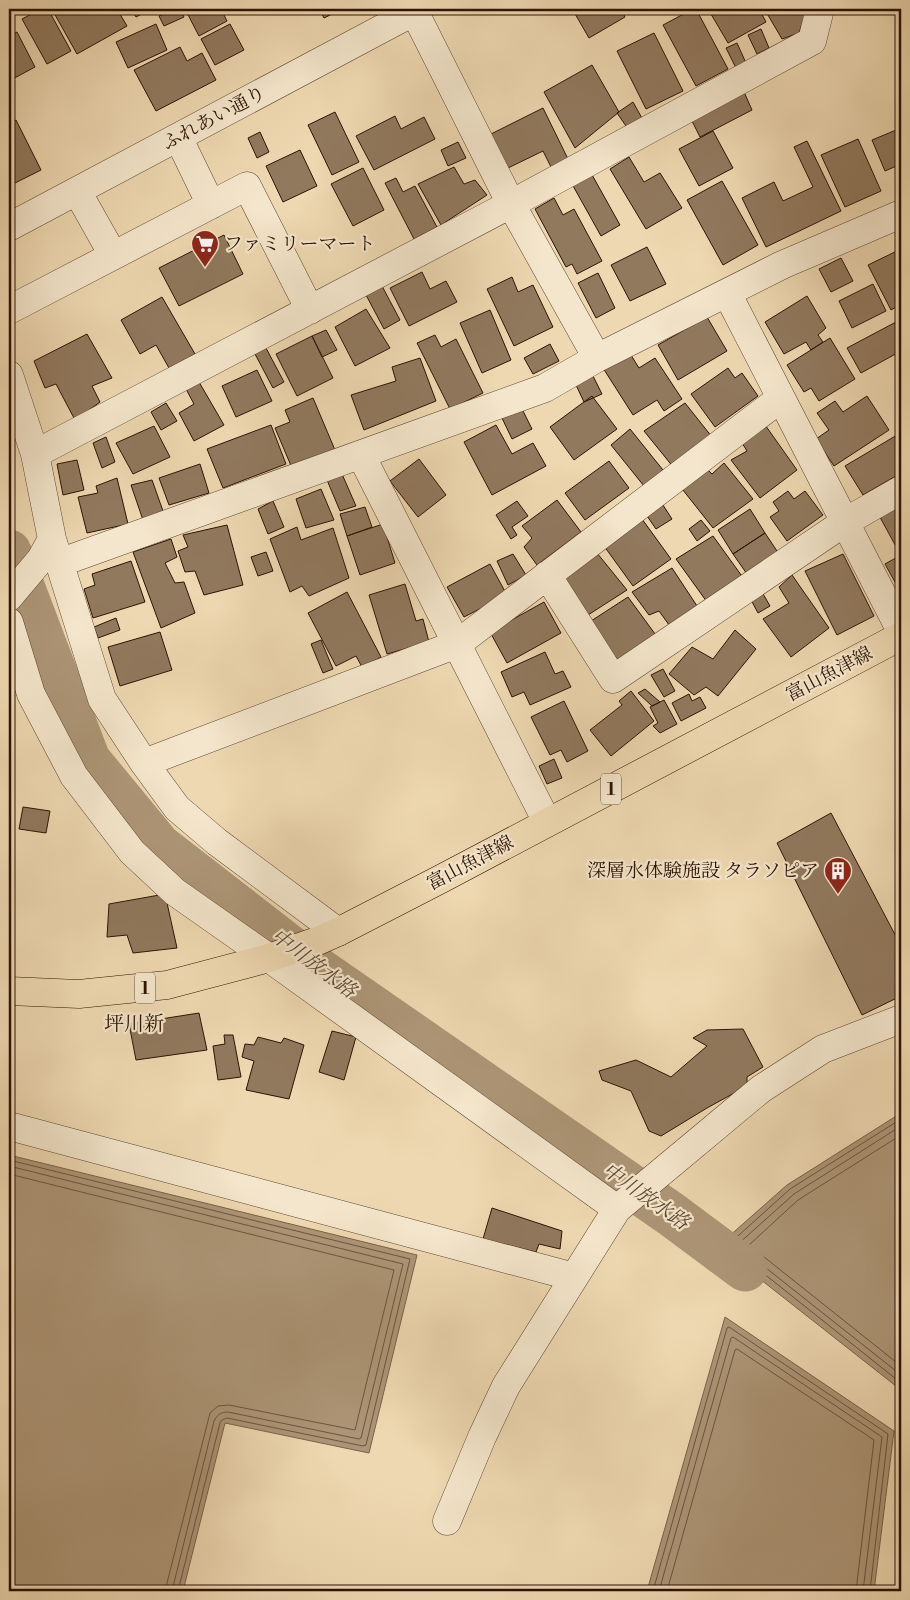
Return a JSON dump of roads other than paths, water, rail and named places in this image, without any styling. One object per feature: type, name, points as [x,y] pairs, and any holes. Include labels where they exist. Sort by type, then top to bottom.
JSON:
[{"type":"main road","name":"富山魚津線","points":[[9,992],[80,994],[168,986],[273,956],[329,936],[901,636]]},
{"type":"street","points":[[35,454],[511,204],[812,41],[820,9]]},
{"type":"street","points":[[416,10],[511,204],[597,358]]},
{"type":"street","name":"ふれあい通り","points":[[9,227],[416,10]]},
{"type":"street","points":[[178,137],[210,205]]},
{"type":"street","points":[[9,310],[247,186],[310,310]]},
{"type":"street","points":[[77,191],[113,255]]},
{"type":"street","points":[[9,597],[51,554],[361,455],[545,388],[597,358],[782,265],[901,214]]},
{"type":"street","points":[[727,293],[901,631]]},
{"type":"street","points":[[9,375],[35,454],[51,554],[102,699],[144,763],[177,808],[329,936]]},
{"type":"street","points":[[144,763],[456,644],[781,398]]},
{"type":"street","points":[[361,455],[547,822]]},
{"type":"street","points":[[547,575],[613,679],[845,522],[901,490]]},
{"type":"street","points":[[9,622],[31,694],[74,776],[132,852],[175,892],[273,956],[620,1207]]},
{"type":"street","points":[[447,1522],[482,1437],[506,1386],[620,1207],[760,1089],[823,1049],[901,1019]]},
{"type":"street","points":[[9,1126],[574,1278]]},
{"type":"water","points":[[901,1113],[901,1390],[718,1246],[787,1185]]},
{"type":"water","points":[[9,1155],[417,1255],[369,1453],[225,1423],[183,1591],[9,1591]]},
{"type":"water","points":[[725,1317],[894,1431],[874,1591],[647,1591]]},
{"type":"waterway","name":"中川放水路","points":[[9,552],[88,760],[159,846],[320,971],[671,1214],[745,1269]]},
{"type":"place","name":"ファミリーマート","points":[[205,268]]},
{"type":"place","name":"深層水体験施設 タラソピア","points":[[838,895]]},
{"type":"district","name":"坪川新","points":[[134,1024]]}]
